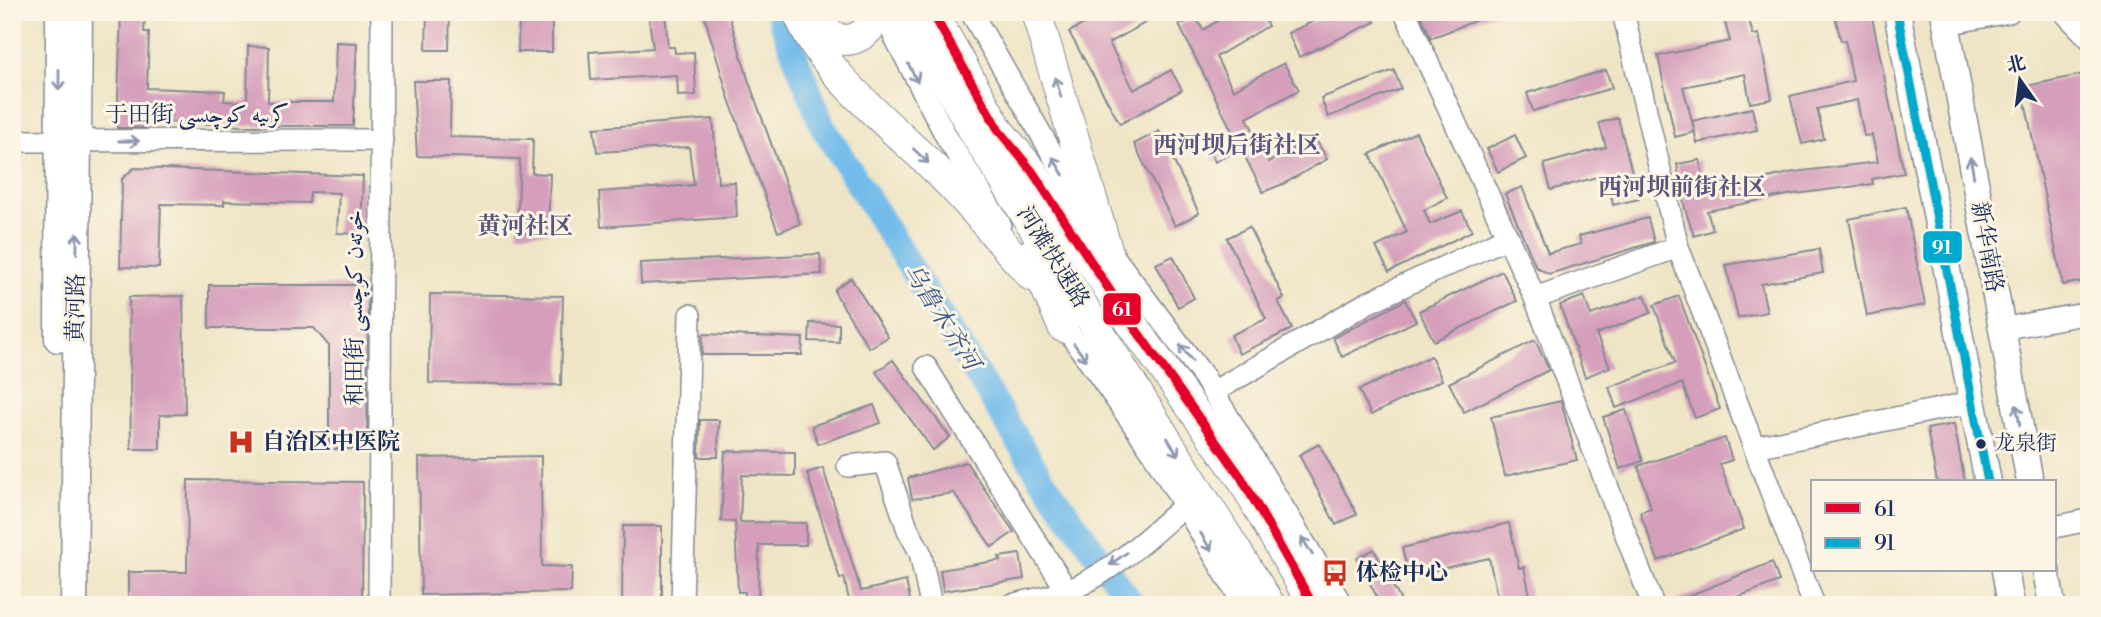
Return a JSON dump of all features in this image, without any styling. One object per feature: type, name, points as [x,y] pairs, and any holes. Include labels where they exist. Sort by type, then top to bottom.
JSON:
[{"type":"highway","points":[[798,12],[804,27],[849,88],[944,177],[989,231],[1032,276]]},
{"type":"highway","points":[[814,12],[825,30],[843,39],[862,36],[876,22],[880,12]]},
{"type":"highway","name":"河滩快速路","points":[[907,12],[988,154],[1270,605]]},
{"type":"highway","name":"河滩快速路","points":[[932,12],[999,131],[1032,172],[1127,317],[1241,477],[1313,605]]},
{"type":"highway","points":[[1036,12],[1127,317]]},
{"type":"highway","points":[[988,154],[1063,327]]},
{"type":"main road","name":"黄河路","points":[[59,12],[68,141],[74,605]]},
{"type":"main road","name":"黄河路","points":[[58,605],[68,141],[79,12]]},
{"type":"main road","name":"新华南路","points":[[1897,12],[1988,480]]},
{"type":"main road","name":"新华南路","points":[[1945,18],[2030,480]]},
{"type":"main road","points":[[2005,572],[2011,605]]},
{"type":"main road","points":[[2046,572],[2052,605]]},
{"type":"street","name":"和田街 خوتەن كوچىسى","points":[[379,605],[382,12]]},
{"type":"street","points":[[880,12],[946,136],[1063,327],[1150,448],[1244,605]]},
{"type":"street","points":[[971,12],[1018,100],[1105,245],[1213,392],[1346,601]]},
{"type":"street","points":[[1405,12],[1535,298],[1653,605]]},
{"type":"street","points":[[1623,12],[1678,247],[1814,605]]},
{"type":"street","points":[[1945,18],[2009,12]]},
{"type":"street","points":[[2064,12],[2089,38]]},
{"type":"street","name":"于田街 كرىيە كوچىسى","points":[[12,141],[382,140]]},
{"type":"street","points":[[1213,392],[1367,303],[1508,237]]},
{"type":"street","points":[[1535,298],[1678,247]]},
{"type":"street","points":[[2001,329],[2089,313]]},
{"type":"street","points":[[682,605],[690,315]]},
{"type":"street","points":[[926,367],[1071,598]]},
{"type":"street","points":[[1755,447],[1973,402]]},
{"type":"street","points":[[848,466],[885,463],[908,530],[920,552],[931,605]]},
{"type":"street","points":[[1011,605],[1071,598],[1087,582],[1149,537],[1184,506]]},
{"type":"street","points":[[2056,527],[2089,520]]},
{"type":"building","points":[[121,12],[145,12],[144,32],[149,32],[147,88],[225,91],[224,101],[247,102],[248,46],[269,47],[268,102],[334,102],[336,42],[357,43],[353,126],[241,126],[146,120],[146,128],[117,128]]},
{"type":"building","points":[[427,12],[450,12],[449,50],[426,50]]},
{"type":"building","points":[[519,12],[552,12],[552,52],[518,52]]},
{"type":"building","points":[[648,12],[665,12],[668,47],[674,47],[675,53],[694,52],[696,95],[678,96],[677,75],[591,80],[589,52],[653,48]]},
{"type":"building","points":[[703,12],[728,12],[749,82],[800,224],[778,232],[729,99]]},
{"type":"building","points":[[1115,12],[1141,12],[1147,22],[1109,43],[1134,90],[1171,70],[1182,90],[1120,124],[1069,32],[1095,18],[1097,22]]},
{"type":"building","points":[[1232,12],[1260,12],[1268,26],[1216,57],[1233,90],[1284,63],[1299,90],[1247,118],[1269,162],[1314,136],[1327,159],[1263,192],[1241,149],[1215,162],[1207,143],[1232,131],[1179,25],[1196,17],[1203,30]]},
{"type":"building","points":[[1333,12],[1370,12],[1375,22],[1299,57],[1288,33]]},
{"type":"building","points":[[1429,12],[1495,13],[1431,38],[1421,16]]},
{"type":"building","points":[[1722,12],[1747,12],[1753,35],[1759,34],[1772,99],[1750,103],[1745,74],[1683,87],[1695,132],[1675,137],[1658,56],[1730,41]]},
{"type":"building","points":[[1834,12],[1871,12],[1904,173],[1872,179],[1873,184],[1787,195],[1707,211],[1713,230],[1694,236],[1685,209],[1677,164],[1700,160],[1706,192],[1794,172],[1878,162],[1872,135],[1864,136],[1857,100],[1817,109],[1824,139],[1802,144],[1790,96],[1853,81],[1845,40],[1841,41]]},
{"type":"building","points":[[1394,70],[1401,89],[1328,117],[1321,98]]},
{"type":"building","points":[[1606,70],[1612,88],[1533,111],[1527,93]]},
{"type":"building","points":[[2089,73],[2089,280],[2063,285],[2022,87]]},
{"type":"building","points":[[413,81],[451,81],[450,137],[533,139],[532,173],[550,174],[548,233],[517,233],[520,159],[417,156]]},
{"type":"building","points":[[1752,108],[1757,130],[1697,143],[1692,121]]},
{"type":"building","points":[[1618,118],[1639,199],[1613,205],[1607,174],[1551,190],[1544,164],[1606,147],[1599,123]]},
{"type":"building","points":[[713,119],[718,183],[735,182],[737,217],[601,227],[599,192],[694,185],[689,147],[597,152],[594,128]]},
{"type":"building","points":[[1159,131],[1199,213],[1175,226],[1134,144]]},
{"type":"building","points":[[1416,132],[1447,198],[1424,210],[1430,224],[1462,211],[1472,231],[1389,272],[1376,247],[1407,232],[1370,154]]},
{"type":"building","points":[[1515,135],[1526,158],[1498,172],[1487,149]]},
{"type":"building","points":[[134,168],[363,176],[361,234],[337,233],[339,193],[310,192],[309,203],[224,201],[224,205],[161,204],[159,268],[120,267],[122,179]]},
{"type":"building","points":[[1522,187],[1548,253],[1581,244],[1579,236],[1648,218],[1654,242],[1549,274],[1536,267],[1505,194]]},
{"type":"building","points":[[1906,207],[1925,305],[1867,316],[1849,219]]},
{"type":"building","points":[[1249,227],[1284,298],[1278,301],[1292,329],[1239,354],[1231,335],[1266,319],[1227,238]]},
{"type":"building","points":[[1819,249],[1823,273],[1761,284],[1767,312],[1738,318],[1726,265]]},
{"type":"building","points":[[820,254],[822,274],[641,284],[640,263]]},
{"type":"building","points":[[1173,256],[1194,298],[1178,307],[1156,264]]},
{"type":"building","points":[[1502,271],[1517,301],[1434,341],[1419,311]]},
{"type":"building","points":[[851,278],[888,337],[869,348],[835,293],[835,289]]},
{"type":"building","points":[[209,285],[368,285],[367,449],[329,449],[329,346],[314,328],[209,328]]},
{"type":"building","points":[[430,294],[563,296],[561,385],[429,383]]},
{"type":"building","points":[[1645,295],[1651,313],[1596,334],[1610,367],[1585,377],[1560,305],[1584,296],[1591,315]]},
{"type":"building","points":[[183,296],[185,414],[160,415],[160,449],[131,449],[129,297]]},
{"type":"building","points":[[1679,296],[1720,409],[1695,418],[1682,383],[1616,408],[1609,387],[1675,363],[1654,305]]},
{"type":"building","points":[[1405,300],[1416,321],[1342,357],[1333,338]]},
{"type":"building","points":[[810,323],[839,324],[839,342],[809,341]]},
{"type":"building","points":[[703,334],[803,338],[802,355],[702,355]]},
{"type":"building","points":[[1535,340],[1549,370],[1464,412],[1449,383]]},
{"type":"building","points":[[1431,356],[1442,380],[1371,415],[1359,390]]},
{"type":"building","points":[[893,360],[950,437],[933,450],[876,372]]},
{"type":"building","points":[[1561,401],[1577,460],[1505,476],[1491,417]]},
{"type":"building","points":[[874,405],[881,423],[818,444],[812,426]]},
{"type":"building","points":[[1626,410],[1643,461],[1620,469],[1603,417]]},
{"type":"building","points":[[700,420],[719,420],[718,457],[699,457]]},
{"type":"building","points":[[1954,424],[1965,480],[1937,480],[1927,429]]},
{"type":"building","points":[[1725,438],[1732,460],[1720,464],[1744,529],[1658,561],[1640,512],[1651,508],[1638,466]]},
{"type":"building","points":[[1319,444],[1357,514],[1336,525],[1299,455]]},
{"type":"building","points":[[725,451],[795,452],[795,476],[742,475],[740,522],[806,523],[806,545],[759,545],[758,605],[745,605],[745,592],[738,592],[735,522],[721,521]]},
{"type":"building","points":[[541,456],[542,566],[572,567],[571,592],[421,595],[419,458]]},
{"type":"building","points":[[966,462],[1014,532],[992,547],[954,493],[912,499],[908,478]]},
{"type":"building","points":[[823,468],[861,591],[906,581],[910,600],[886,605],[850,605],[844,577],[840,579],[807,473]]},
{"type":"building","points":[[188,480],[363,482],[362,605],[128,605],[128,572],[187,572]]},
{"type":"building","points":[[1509,523],[1519,568],[1524,567],[1532,605],[1499,605],[1489,558],[1409,576],[1402,548]]},
{"type":"building","points":[[623,526],[662,526],[662,605],[622,605]]},
{"type":"building","points":[[1374,549],[1403,605],[1381,605],[1357,558]]},
{"type":"building","points":[[1020,554],[1024,579],[943,591],[940,570],[1001,560],[999,557]]},
{"type":"building","points":[[1772,562],[1779,581],[1717,605],[1666,605]]},
{"type":"waterway","name":"乌鲁木齐河","points":[[778,12],[823,127],[1040,476],[1133,605]]},
{"type":"transit line","name":"61","points":[[932,12],[999,131],[1032,171],[1127,317],[1241,477],[1313,605]]},
{"type":"transit line","name":"91","points":[[1897,12],[1988,480]]},
{"type":"place","name":"自治区中医院","points":[[241,442]]},
{"type":"place","name":"龙泉街","points":[[1981,444]]},
{"type":"place","name":"体检中心","points":[[1335,573]]},
{"type":"district","name":"西河坝后街社区","points":[[1237,146]]},
{"type":"district","name":"西河坝前街社区","points":[[1682,188]]},
{"type":"district","name":"黄河社区","points":[[525,227]]}]
